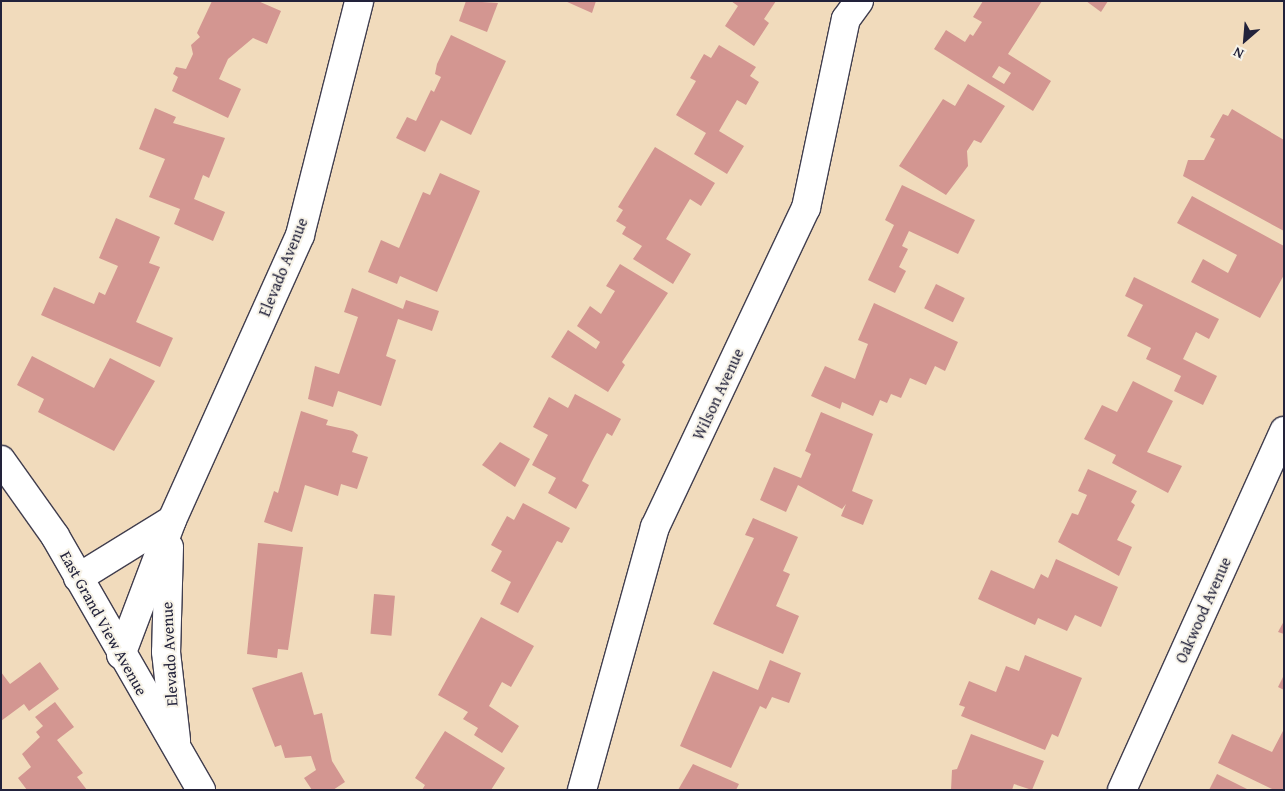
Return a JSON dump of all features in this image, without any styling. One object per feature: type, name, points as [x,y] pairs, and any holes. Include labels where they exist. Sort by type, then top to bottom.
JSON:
[{"type":"street","name":"Elevado Avenue","points":[[121,655],[172,520],[300,235],[359,1]]},
{"type":"street","name":"Wilson Avenue","points":[[582,790],[655,527],[806,208],[846,19],[859,1]]},
{"type":"street","name":"Oakwood Avenue","points":[[1122,790],[1284,431]]},
{"type":"street","name":"East Grand View Avenue","points":[[1,460],[55,536],[121,655],[202,790]]},
{"type":"street","name":"Elevado Avenue","points":[[172,520],[166,652],[180,756]]},
{"type":"street","points":[[78,578],[172,520]]},
{"type":"building","points":[[212,1],[258,1],[281,11],[267,44],[253,38],[228,59],[219,79],[241,89],[228,118],[172,91],[178,77],[173,74],[176,67],[186,69],[193,54],[191,45],[200,37],[197,33]]},
{"type":"building","points":[[466,1],[498,3],[487,32],[459,21]]},
{"type":"building","points":[[565,1],[596,1],[592,13]]},
{"type":"building","points":[[731,1],[776,1],[764,19],[769,23],[754,46],[725,26],[738,6]]},
{"type":"building","points":[[983,1],[1042,1],[1008,54],[1051,81],[1033,111],[934,49],[946,30],[965,42],[970,34],[973,36],[982,22],[973,17]],"holes":[[[999,66],[1011,73],[1004,84],[992,77]]]},
{"type":"building","points":[[1086,1],[1108,1],[1101,12]]},
{"type":"building","points":[[451,35],[506,61],[471,135],[441,120],[425,152],[396,138],[407,117],[416,121],[431,90],[434,92],[441,77],[435,74],[437,64]]},
{"type":"building","points":[[719,45],[756,67],[750,76],[759,82],[746,105],[737,100],[719,131],[744,146],[727,174],[694,154],[706,133],[676,115],[696,81],[690,78],[704,54],[711,58]]},
{"type":"building","points":[[968,84],[1005,106],[981,143],[974,140],[967,151],[968,166],[946,195],[899,166],[943,99],[955,106]]},
{"type":"building","points":[[155,108],[176,117],[173,123],[225,138],[209,178],[203,175],[194,199],[225,212],[213,241],[174,224],[180,209],[149,197],[165,159],[139,149]]},
{"type":"building","points":[[1232,109],[1284,140],[1284,231],[1183,176],[1188,160],[1204,160],[1215,139],[1210,137],[1223,114],[1228,116]]},
{"type":"building","points":[[655,147],[715,183],[701,206],[690,199],[666,239],[691,254],[673,284],[633,259],[642,246],[622,234],[626,227],[616,221],[623,210],[618,207]]},
{"type":"building","points":[[440,173],[480,191],[437,292],[400,276],[397,284],[368,272],[381,240],[399,248],[423,192],[430,195]]},
{"type":"building","points":[[902,185],[975,220],[958,254],[909,231],[902,246],[908,249],[899,267],[906,271],[895,293],[868,280],[894,225],[885,220]]},
{"type":"building","points":[[1192,196],[1284,246],[1284,275],[1260,318],[1191,282],[1203,259],[1228,273],[1237,255],[1177,223]]},
{"type":"building","points":[[116,218],[160,237],[149,263],[160,267],[136,322],[173,338],[160,367],[41,315],[54,287],[94,304],[99,292],[105,295],[118,266],[99,258]]},
{"type":"building","points":[[620,264],[668,293],[622,362],[625,365],[608,392],[551,357],[568,330],[596,349],[600,342],[577,326],[590,306],[601,314],[615,291],[606,286]]},
{"type":"building","points":[[1134,277],[1219,319],[1209,339],[1196,332],[1183,359],[1217,376],[1203,405],[1174,391],[1181,376],[1146,359],[1151,348],[1127,336],[1143,305],[1125,296]]},
{"type":"building","points":[[936,284],[965,298],[953,322],[924,308]]},
{"type":"building","points":[[352,288],[403,309],[406,300],[439,311],[432,331],[398,319],[386,356],[396,360],[381,406],[338,391],[333,407],[308,399],[315,366],[339,374],[358,317],[344,312]]},
{"type":"building","points":[[874,303],[958,342],[945,371],[935,366],[926,385],[910,378],[901,398],[891,394],[887,403],[880,400],[873,416],[842,402],[840,409],[811,396],[825,366],[855,379],[868,344],[858,340]]},
{"type":"building","points":[[32,356],[94,388],[110,358],[155,381],[114,451],[38,412],[44,399],[17,385]]},
{"type":"building","points":[[1133,381],[1173,401],[1147,452],[1182,466],[1168,493],[1112,463],[1116,455],[1084,439],[1102,405],[1117,412]]},
{"type":"building","points":[[575,394],[621,419],[612,436],[607,433],[582,481],[589,485],[576,509],[548,493],[556,478],[532,465],[548,435],[533,427],[549,397],[568,408]]},
{"type":"building","points":[[301,411],[328,420],[326,425],[353,431],[358,435],[352,452],[368,457],[357,489],[341,484],[338,496],[305,485],[292,532],[264,522],[274,491],[278,493]]},
{"type":"building","points":[[821,412],[873,434],[852,491],[873,500],[863,525],[841,516],[846,504],[842,509],[798,485],[786,512],[760,500],[774,467],[801,478],[811,454],[805,451]]},
{"type":"building","points":[[500,442],[530,459],[515,487],[482,465]]},
{"type":"building","points":[[1088,469],[1137,491],[1131,502],[1135,505],[1117,540],[1132,547],[1119,576],[1058,542],[1072,513],[1078,515],[1087,495],[1078,491]]},
{"type":"building","points":[[523,503],[570,528],[562,543],[557,541],[518,613],[500,604],[511,582],[491,571],[502,551],[491,545],[507,516],[514,520]]},
{"type":"building","points":[[753,518],[798,537],[783,571],[790,574],[776,606],[799,616],[783,654],[713,624],[754,538],[745,535]]},
{"type":"building","points":[[258,543],[303,547],[288,650],[278,649],[277,658],[247,654]]},
{"type":"building","points":[[1056,559],[1118,587],[1101,627],[1075,615],[1067,631],[1038,618],[1035,625],[978,599],[991,570],[1034,589],[1041,574],[1048,578]]},
{"type":"building","points":[[374,594],[395,596],[391,636],[371,634]]},
{"type":"building","points":[[481,617],[534,646],[511,687],[502,682],[489,706],[519,726],[502,753],[474,735],[478,728],[463,719],[468,712],[438,695]]},
{"type":"building","points":[[1284,621],[1284,634],[1278,632]]},
{"type":"building","points":[[1025,655],[1082,678],[1058,737],[1052,734],[1045,750],[961,716],[965,707],[959,705],[969,681],[996,692],[1006,666],[1019,671]]},
{"type":"building","points":[[770,660],[801,673],[789,703],[772,697],[766,709],[760,706],[731,768],[680,746],[713,671],[758,690]]},
{"type":"building","points":[[40,662],[59,689],[29,711],[24,704],[1,721],[1,672],[10,684]]},
{"type":"building","points":[[302,672],[314,715],[322,713],[332,761],[345,782],[333,790],[312,790],[304,778],[316,770],[311,756],[285,758],[281,745],[275,747],[252,688]]},
{"type":"building","points":[[1284,675],[1284,690],[1278,687]]},
{"type":"building","points":[[55,702],[74,727],[57,740],[83,773],[77,777],[87,790],[27,790],[18,778],[31,767],[22,754],[40,737],[36,732],[43,726],[35,717]]},
{"type":"building","points":[[1284,729],[1284,790],[1274,790],[1218,763],[1232,734],[1272,752]]},
{"type":"building","points":[[445,731],[505,768],[491,790],[422,790],[425,785],[415,778]]},
{"type":"building","points":[[971,734],[1044,761],[1032,790],[1014,784],[1012,790],[951,790],[952,770],[957,769]]},
{"type":"building","points":[[693,764],[739,784],[736,790],[678,790]]},
{"type":"building","points":[[1217,774],[1249,790],[1209,790]]}]
